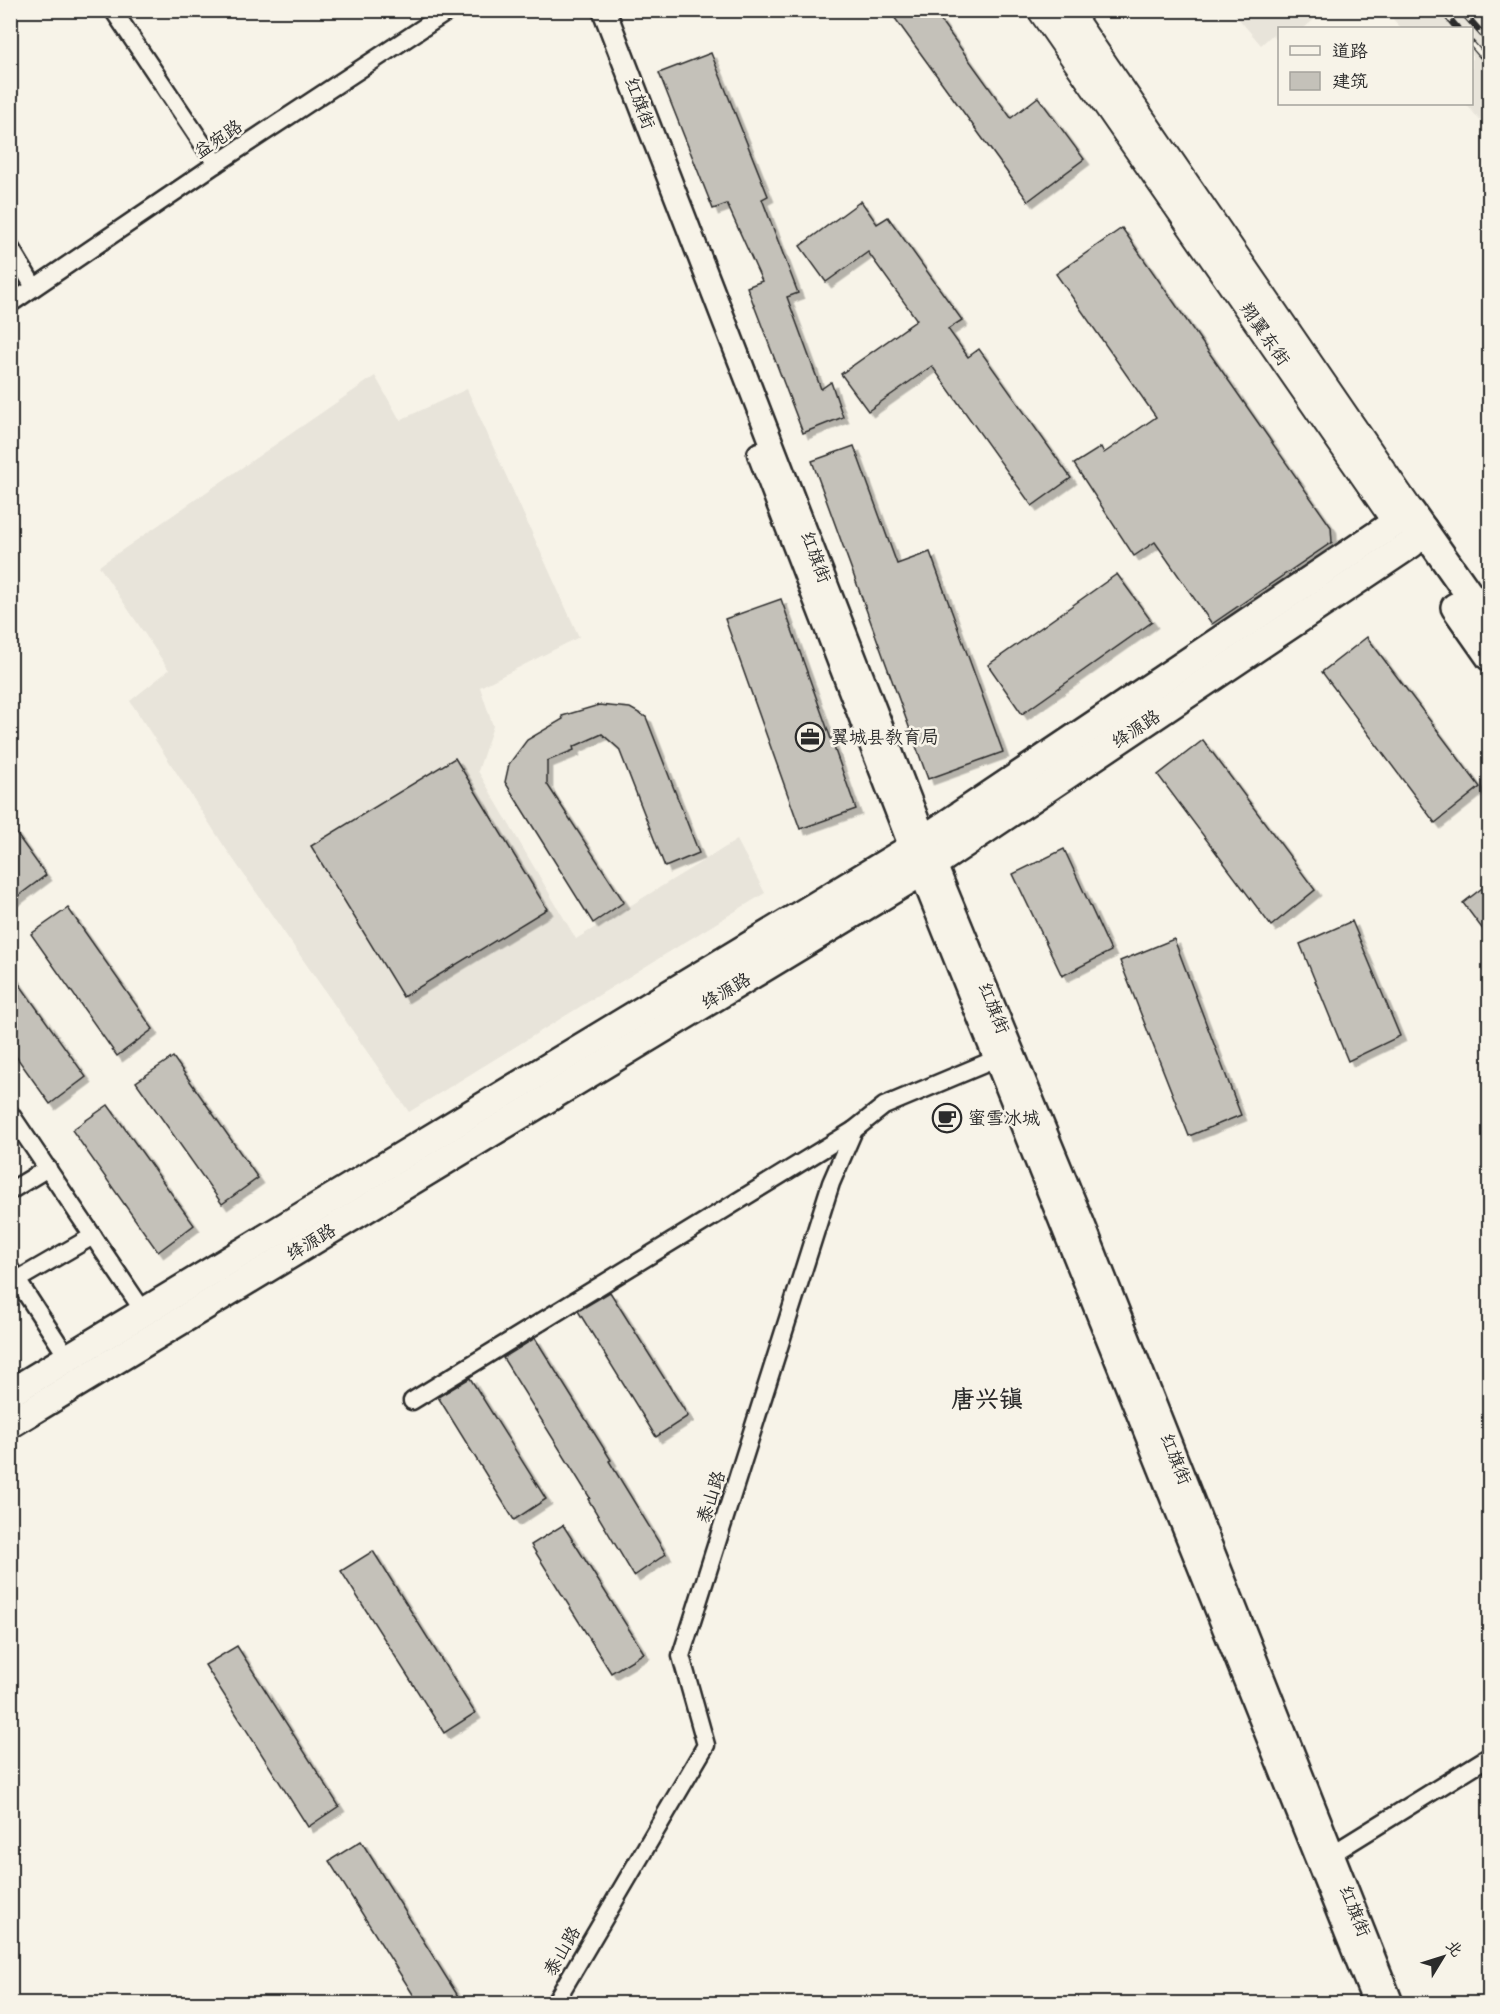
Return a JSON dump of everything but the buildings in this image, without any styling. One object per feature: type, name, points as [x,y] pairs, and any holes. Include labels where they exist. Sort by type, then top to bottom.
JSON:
[{"type":"highway","name":"绛源路","points":[[10,1393],[918,843],[1410,527]]},
{"type":"highway","name":"绛源路","points":[[10,1424],[928,868],[1410,527]]},
{"type":"highway","name":"翔翼东街","points":[[1410,527],[1490,624]]},
{"type":"highway","name":"翔翼东街","points":[[1410,527],[1490,657]]},
{"type":"main road","name":"红旗街","points":[[588,10],[928,868],[1084,1226],[1392,2004]]},
{"type":"main road","name":"红旗街","points":[[604,10],[918,843]]},
{"type":"main road","name":"翔翼东街","points":[[1041,10],[1410,527]]},
{"type":"main road","name":"翔翼东街","points":[[1067,10],[1410,527]]},
{"type":"main road","name":"红旗街","points":[[928,868],[996,1059],[1375,2004]]},
{"type":"street","points":[[113,10],[216,164]]},
{"type":"street","name":"益宛路","points":[[10,304],[216,164],[450,10]]},
{"type":"street","points":[[10,247],[34,287]]},
{"type":"street","name":"泰山路","points":[[554,2004],[706,1745],[681,1656],[831,1183],[854,1130],[884,1106],[996,1059]]},
{"type":"street","points":[[10,1113],[144,1312]]},
{"type":"street","points":[[412,1401],[854,1130]]},
{"type":"street","points":[[10,1191],[48,1168]]},
{"type":"street","points":[[68,1358],[13,1278],[93,1236]]},
{"type":"street","points":[[1332,1854],[1490,1756]]},
{"type":"shaded area","points":[[1232,11],[1324,11],[1305,27],[1278,27],[1278,41],[1272,35],[1261,45]]},
{"type":"shaded area","points":[[1386,11],[1489,11],[1489,131],[1467,105],[1473,105],[1473,27],[1400,27]]},
{"type":"shaded area","points":[[375,376],[400,420],[467,389],[579,637],[480,687],[493,726],[478,771],[576,939],[737,840],[765,893],[409,1112],[224,846],[130,701],[169,670],[99,566]]},
{"type":"railway","points":[[1442,10],[1456,27]]},
{"type":"railway","points":[[1461,10],[1490,43]]},
{"type":"railway","points":[[1473,45],[1490,65]]},
{"type":"place","name":"翼城县教育局","points":[[810,737]]},
{"type":"place","name":"蜜雪冰城","points":[[947,1118]]},
{"type":"district","name":"唐兴镇","points":[[987,1399]]}]
